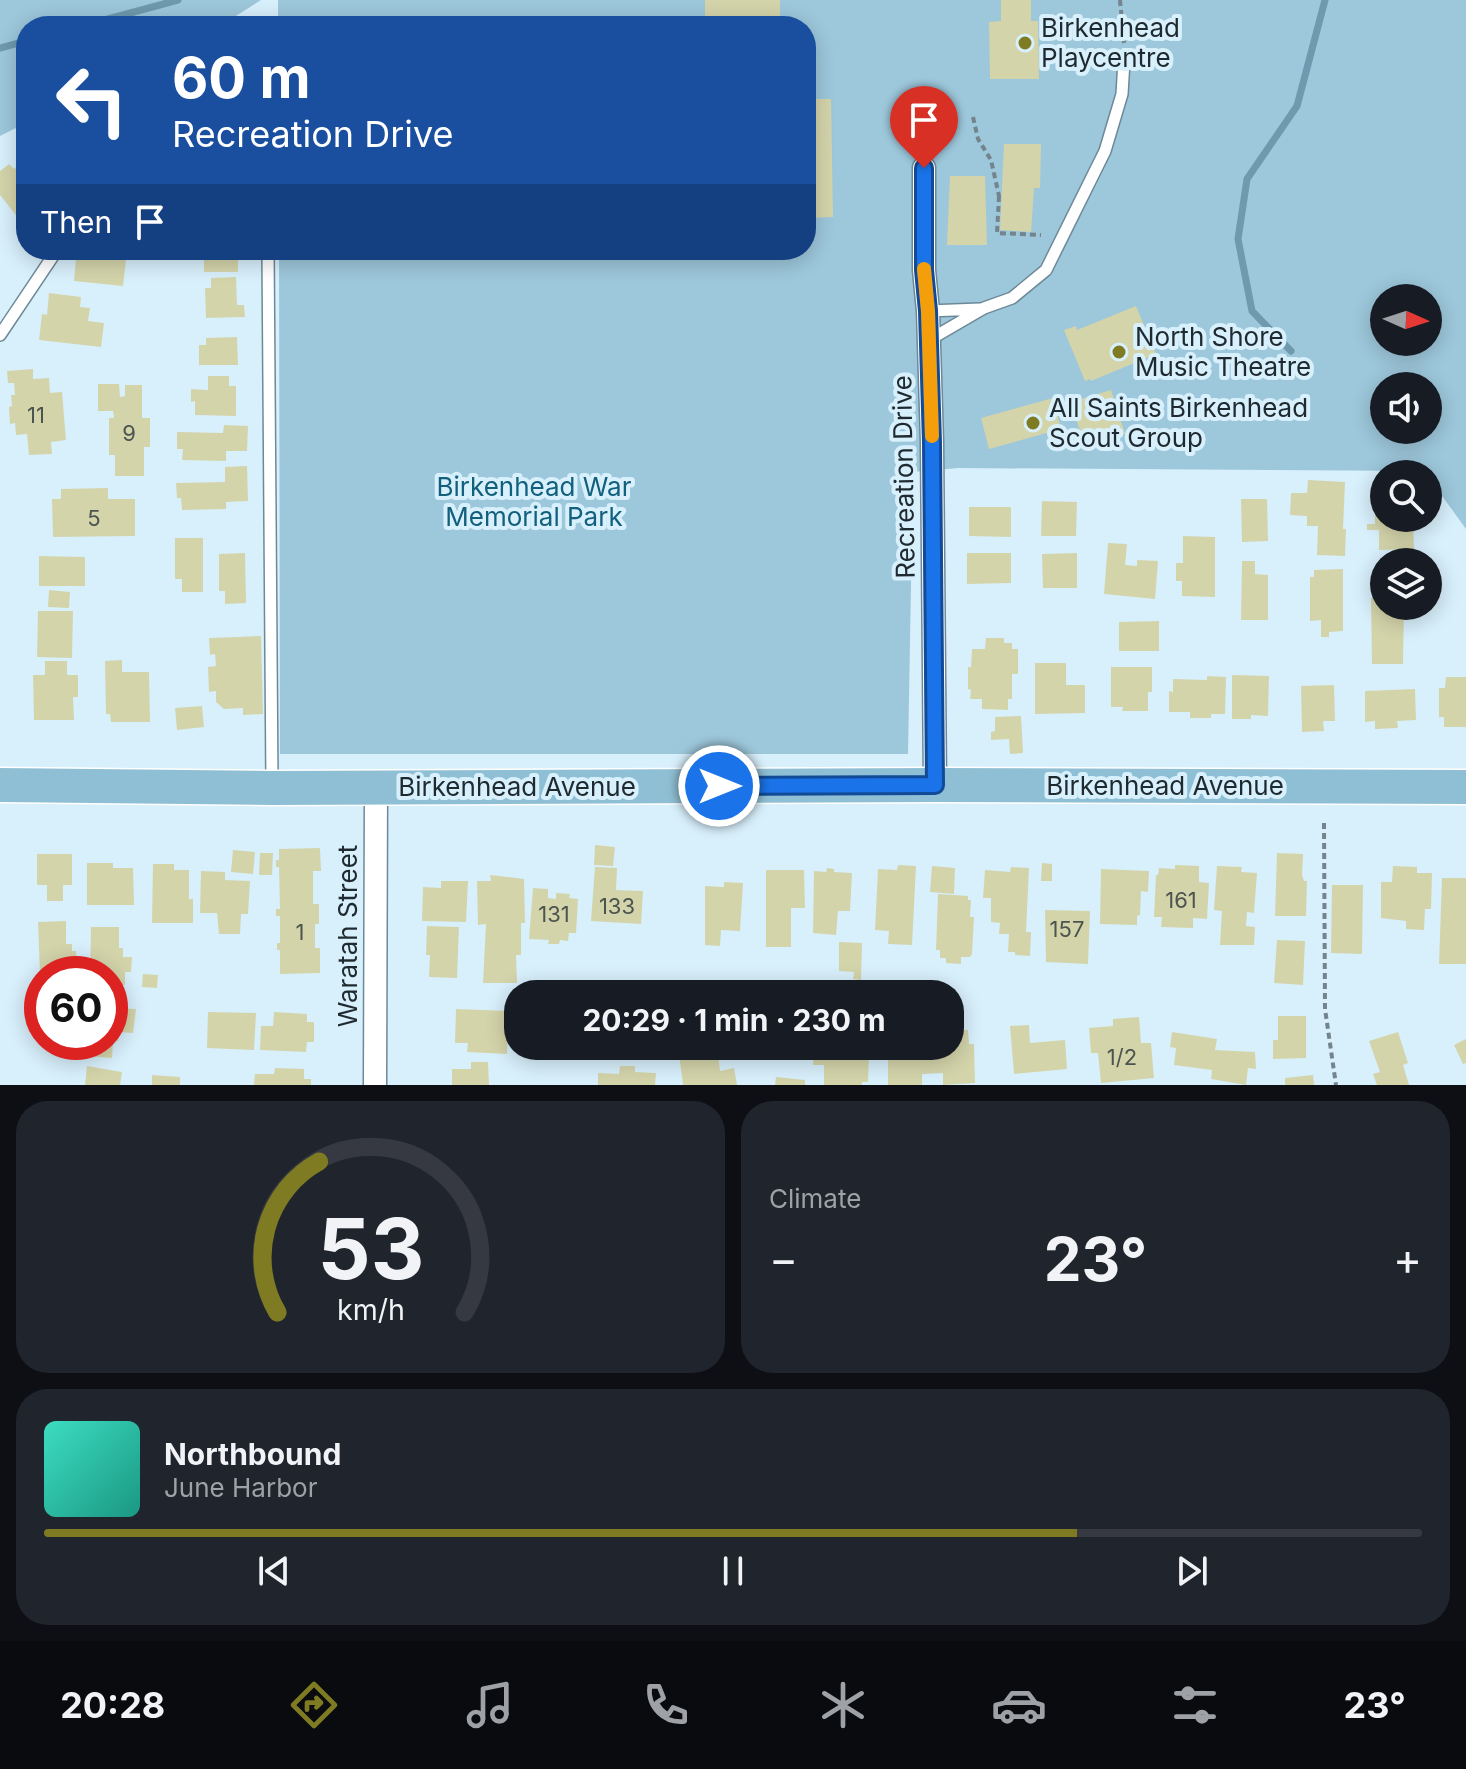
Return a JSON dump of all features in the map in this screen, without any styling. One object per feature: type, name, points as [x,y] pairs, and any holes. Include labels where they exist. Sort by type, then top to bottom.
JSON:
[{"type":"main road","name":"Birkenhead Avenue","points":[[0,785],[272,788],[935,785],[1466,787]]},
{"type":"street","name":"Recreation Drive","points":[[924,168],[935,785]]},
{"type":"street","name":"Waratah Street","points":[[375,1085],[376,788]]},
{"type":"lane","points":[[929,340],[984,308],[1012,298],[1046,270],[1105,151],[1122,94],[1124,61]]},
{"type":"lane","points":[[0,335],[50,260]]},
{"type":"lane","points":[[268,260],[272,788]]},
{"type":"lane","points":[[928,311],[984,308]]},
{"type":"path","points":[[1120,0],[1124,22],[1124,61]]},
{"type":"path","points":[[973,117],[978,139],[991,160],[1000,196],[997,233],[1041,235]]},
{"type":"path","points":[[1324,823],[1325,1009],[1336,1085]]},
{"type":"green space","points":[[0,0],[261,0],[236,16],[16,16],[16,128],[0,136]]},
{"type":"green space","name":"Birkenhead War Memorial Park","points":[[278,0],[1466,0],[1466,529],[1442,496],[1442,460],[1370,460],[1370,471],[958,468],[913,472],[908,754],[280,754],[279,260],[816,260],[816,16],[278,16]]},
{"type":"building","points":[[705,0],[780,0],[780,16],[705,16]]},
{"type":"building","points":[[1001,0],[1031,0],[1031,21],[1038,21],[1039,79],[990,79],[989,22],[1001,21]]},
{"type":"building","points":[[816,99],[831,99],[833,217],[816,218]]},
{"type":"building","points":[[1004,144],[1041,144],[1040,188],[1034,188],[1031,232],[1000,230]]},
{"type":"building","points":[[9,164],[16,167],[16,215],[0,195],[0,171]]},
{"type":"building","points":[[950,176],[985,176],[987,245],[947,245]]},
{"type":"building","points":[[76,260],[126,260],[123,286],[74,281]]},
{"type":"building","points":[[204,260],[238,260],[238,272],[204,272]]},
{"type":"building","points":[[236,277],[237,305],[244,305],[245,317],[206,318],[205,288],[211,288],[211,278]]},
{"type":"building","points":[[49,293],[81,297],[80,307],[90,308],[88,321],[104,323],[101,347],[39,340],[42,314],[47,315]]},
{"type":"building","points":[[1136,306],[1156,354],[1085,381],[1064,330],[1076,326],[1077,330]]},
{"type":"building","points":[[237,337],[238,365],[199,365],[199,345],[206,345],[206,338]]},
{"type":"building","points":[[33,369],[33,379],[49,378],[50,393],[62,392],[66,440],[51,442],[52,454],[29,455],[27,434],[16,435],[15,423],[10,424],[11,395],[15,395],[14,383],[8,383],[7,371]]},
{"type":"building","points":[[208,376],[229,376],[229,386],[236,386],[236,416],[195,415],[191,389],[208,390]]},
{"type":"building","points":[[98,384],[119,384],[120,397],[125,396],[125,385],[142,385],[142,418],[150,418],[150,447],[144,447],[144,476],[115,476],[115,455],[109,455],[109,418],[114,418],[113,411],[98,411]]},
{"type":"building","points":[[1111,390],[1125,434],[1085,447],[1071,402]]},
{"type":"building","points":[[1053,398],[1061,429],[989,449],[981,418]]},
{"type":"building","points":[[224,425],[248,426],[247,451],[226,451],[226,461],[182,460],[183,449],[177,449],[177,432],[223,433]]},
{"type":"building","points":[[247,466],[248,501],[226,502],[226,509],[182,510],[176,483],[225,482],[225,467]]},
{"type":"building","points":[[1308,480],[1345,482],[1345,556],[1317,555],[1318,526],[1307,526],[1307,516],[1290,515],[1291,493],[1307,493]]},
{"type":"building","points":[[108,488],[108,499],[135,499],[135,536],[53,537],[52,499],[61,499],[61,489]]},
{"type":"building","points":[[1241,499],[1267,499],[1268,541],[1242,542]]},
{"type":"building","points":[[1042,501],[1077,502],[1076,536],[1041,536]]},
{"type":"building","points":[[969,507],[1011,507],[1011,537],[969,536]]},
{"type":"building","points":[[1379,532],[1413,532],[1414,548],[1379,548]]},
{"type":"building","points":[[1183,536],[1215,537],[1215,597],[1182,596],[1182,581],[1176,581],[1176,563],[1183,563]]},
{"type":"building","points":[[175,538],[203,538],[203,592],[182,592],[182,579],[175,579]]},
{"type":"building","points":[[1108,543],[1127,544],[1125,565],[1137,566],[1137,560],[1158,561],[1155,599],[1104,594]]},
{"type":"building","points":[[245,553],[246,603],[225,604],[225,591],[219,591],[219,554]]},
{"type":"building","points":[[967,553],[1011,553],[1011,583],[967,584]]},
{"type":"building","points":[[1077,553],[1077,588],[1043,588],[1042,554]]},
{"type":"building","points":[[39,556],[85,557],[85,586],[39,586]]},
{"type":"building","points":[[1242,561],[1255,561],[1255,574],[1268,575],[1268,620],[1241,620]]},
{"type":"building","points":[[1343,569],[1343,631],[1329,632],[1329,637],[1321,637],[1321,620],[1310,621],[1310,577],[1314,577],[1314,570]]},
{"type":"building","points":[[49,590],[70,592],[69,608],[48,607]]},
{"type":"building","points":[[38,611],[73,611],[72,658],[37,657]]},
{"type":"building","points":[[1371,620],[1404,620],[1403,664],[1372,664]]},
{"type":"building","points":[[1159,621],[1159,651],[1119,651],[1119,622]]},
{"type":"building","points":[[261,636],[263,714],[243,715],[243,708],[224,709],[216,702],[216,691],[209,692],[208,667],[216,666],[215,654],[210,655],[209,638]]},
{"type":"building","points":[[986,638],[1004,638],[1004,643],[1012,643],[1012,649],[1018,649],[1018,674],[1012,674],[1012,699],[1008,699],[1008,710],[982,709],[982,699],[970,699],[968,667],[971,667],[972,649],[985,649]]},
{"type":"building","points":[[122,660],[122,672],[149,672],[150,722],[111,722],[110,714],[106,714],[105,661]]},
{"type":"building","points":[[45,661],[67,661],[67,675],[78,675],[78,697],[73,697],[74,720],[34,720],[33,675],[45,675]]},
{"type":"building","points":[[1035,663],[1066,663],[1066,685],[1085,685],[1085,713],[1035,714]]},
{"type":"building","points":[[1111,667],[1152,667],[1148,711],[1122,711],[1123,707],[1111,707]]},
{"type":"building","points":[[1232,675],[1269,676],[1268,716],[1251,715],[1251,719],[1232,719]]},
{"type":"building","points":[[1207,676],[1226,677],[1225,714],[1190,718],[1190,712],[1169,712],[1169,691],[1173,692],[1173,679],[1207,680]]},
{"type":"building","points":[[1446,677],[1466,677],[1466,727],[1444,727],[1444,717],[1439,717],[1439,688],[1445,688]]},
{"type":"building","points":[[1334,685],[1335,721],[1323,721],[1324,731],[1302,732],[1301,686]]},
{"type":"building","points":[[1415,689],[1416,720],[1397,721],[1398,728],[1375,729],[1375,721],[1365,722],[1365,691]]},
{"type":"building","points":[[202,706],[204,727],[177,730],[175,708]]},
{"type":"building","points":[[1021,716],[1023,753],[1010,754],[1009,739],[991,740],[995,717]]},
{"type":"building","points":[[595,845],[615,847],[613,866],[594,865]]},
{"type":"building","points":[[320,848],[321,871],[313,871],[313,904],[319,904],[315,948],[320,948],[320,973],[280,974],[277,943],[280,943],[280,916],[276,916],[276,909],[280,909],[279,867],[276,867],[279,849]]},
{"type":"building","points":[[233,850],[255,852],[253,874],[231,872]]},
{"type":"building","points":[[260,853],[273,853],[272,875],[259,875]]},
{"type":"building","points":[[1277,853],[1303,854],[1302,875],[1307,881],[1306,916],[1275,916]]},
{"type":"building","points":[[37,854],[72,854],[72,885],[63,885],[63,901],[47,901],[47,885],[37,885]]},
{"type":"building","points":[[87,863],[113,863],[113,868],[133,868],[134,905],[87,905]]},
{"type":"building","points":[[1042,863],[1052,864],[1052,881],[1041,881]]},
{"type":"building","points":[[153,864],[174,864],[174,870],[189,870],[193,923],[152,923]]},
{"type":"building","points":[[898,865],[916,866],[912,945],[888,944],[889,931],[875,930],[878,869],[897,870]]},
{"type":"building","points":[[1175,865],[1199,866],[1199,882],[1209,883],[1207,919],[1193,918],[1193,928],[1161,927],[1162,917],[1154,917],[1156,875],[1159,868],[1175,869]]},
{"type":"building","points":[[932,866],[955,868],[954,894],[930,892]]},
{"type":"building","points":[[1217,866],[1242,867],[1241,872],[1257,873],[1254,913],[1247,912],[1246,926],[1255,927],[1254,945],[1220,945],[1222,911],[1214,910]]},
{"type":"building","points":[[1393,866],[1417,867],[1417,873],[1432,873],[1431,909],[1425,909],[1424,930],[1406,929],[1406,921],[1381,918],[1381,882],[1392,882]]},
{"type":"building","points":[[595,867],[617,868],[616,890],[643,891],[641,924],[591,921]]},
{"type":"building","points":[[1011,867],[1029,868],[1026,932],[1031,932],[1030,956],[1008,952],[1009,934],[999,934],[1000,923],[991,922],[991,898],[983,898],[985,870],[1010,872]]},
{"type":"building","points":[[827,868],[834,869],[834,872],[852,873],[850,911],[838,911],[836,935],[813,933],[814,871],[826,872]]},
{"type":"building","points":[[1101,869],[1149,871],[1148,892],[1141,891],[1137,925],[1100,924]]},
{"type":"building","points":[[766,870],[804,870],[805,908],[791,908],[791,947],[766,947]]},
{"type":"building","points":[[201,871],[225,872],[225,880],[250,881],[248,914],[241,914],[240,934],[219,934],[217,913],[200,913]]},
{"type":"building","points":[[490,875],[524,879],[525,923],[521,923],[521,955],[516,955],[517,980],[504,980],[504,983],[483,983],[486,924],[478,925],[477,881],[491,881]]},
{"type":"building","points":[[1442,878],[1466,878],[1466,964],[1439,964]]},
{"type":"building","points":[[441,881],[468,881],[466,922],[422,921],[423,887],[441,888]]},
{"type":"building","points":[[724,882],[743,883],[740,931],[721,930],[720,946],[705,945],[705,886],[724,887]]},
{"type":"building","points":[[1332,885],[1363,885],[1362,954],[1331,953]]},
{"type":"building","points":[[533,888],[548,889],[548,898],[556,899],[556,893],[570,894],[569,898],[578,899],[576,933],[569,933],[568,941],[548,944],[549,940],[529,939]]},
{"type":"building","points":[[938,894],[968,896],[971,900],[970,917],[974,917],[972,954],[961,957],[961,964],[946,963],[946,958],[940,958],[940,950],[936,950]]},
{"type":"building","points":[[1045,910],[1090,911],[1088,964],[1046,962]]},
{"type":"building","points":[[66,921],[66,944],[72,944],[76,956],[39,956],[38,922]]},
{"type":"building","points":[[427,926],[459,927],[457,978],[429,977]]},
{"type":"building","points":[[91,927],[119,927],[119,948],[123,948],[123,956],[90,956]]},
{"type":"building","points":[[1277,940],[1305,941],[1303,985],[1274,983]]},
{"type":"building","points":[[839,942],[862,943],[861,980],[853,979],[854,972],[839,971]]},
{"type":"building","points":[[128,957],[132,957],[131,972],[128,972]]},
{"type":"building","points":[[143,974],[158,975],[157,988],[142,987]]},
{"type":"building","points":[[128,1009],[136,1009],[133,1033],[128,1033]]},
{"type":"building","points":[[456,1009],[504,1011],[504,1054],[467,1052],[468,1043],[455,1043]]},
{"type":"building","points":[[208,1012],[256,1013],[254,1050],[207,1048]]},
{"type":"building","points":[[274,1012],[307,1014],[307,1022],[314,1022],[314,1042],[307,1042],[306,1052],[260,1050],[261,1026],[273,1026]]},
{"type":"building","points":[[1278,1016],[1306,1016],[1306,1058],[1273,1059],[1273,1040],[1278,1040]]},
{"type":"building","points":[[1139,1017],[1141,1043],[1151,1043],[1154,1078],[1101,1083],[1098,1053],[1091,1053],[1089,1028],[1113,1026],[1113,1019]]},
{"type":"building","points":[[1029,1025],[1030,1043],[1065,1040],[1067,1069],[1014,1074],[1010,1026]]},
{"type":"building","points":[[964,1030],[968,1030],[969,1044],[974,1044],[975,1083],[943,1085],[943,1073],[922,1074],[922,1085],[888,1085],[888,1060],[964,1060]]},
{"type":"building","points":[[1172,1032],[1217,1039],[1215,1050],[1255,1052],[1256,1069],[1248,1068],[1246,1085],[1211,1079],[1212,1070],[1174,1065],[1176,1048],[1170,1047]]},
{"type":"building","points":[[1398,1032],[1408,1063],[1403,1065],[1409,1085],[1377,1085],[1373,1074],[1380,1072],[1369,1041]]},
{"type":"building","points":[[1466,1039],[1466,1063],[1463,1064],[1454,1045]]},
{"type":"building","points":[[680,1060],[719,1060],[720,1071],[734,1068],[737,1085],[683,1085]]},
{"type":"building","points":[[813,1060],[869,1060],[868,1082],[862,1082],[862,1085],[824,1085],[824,1065],[813,1065]]},
{"type":"building","points":[[471,1062],[488,1062],[489,1085],[452,1085],[452,1069],[471,1069]]},
{"type":"building","points":[[87,1066],[122,1072],[120,1085],[85,1085]]},
{"type":"building","points":[[620,1066],[635,1066],[635,1072],[656,1073],[655,1085],[598,1085],[598,1073],[619,1074]]},
{"type":"building","points":[[275,1068],[304,1069],[304,1079],[311,1079],[311,1085],[254,1085],[255,1074],[274,1074]]},
{"type":"building","points":[[152,1075],[180,1077],[180,1085],[152,1085]]},
{"type":"building","points":[[1313,1075],[1314,1085],[1285,1085],[1285,1078]]},
{"type":"building","points":[[776,1077],[805,1080],[805,1085],[775,1085]]},
{"type":"waterway","points":[[119,16],[178,0]]},
{"type":"waterway","points":[[1291,351],[1252,311],[1238,239],[1247,179],[1297,106],[1325,0]]},
{"type":"waterway","points":[[0,48],[16,44]]},
{"type":"slow traffic","points":[[924,269],[932,436]]},
{"type":"place","name":"Birkenhead Playcentre","points":[[1025,43]]},
{"type":"place","name":"North Shore Music Theatre","points":[[1119,352]]},
{"type":"place","name":"All Saints Birkenhead Scout Group","points":[[1033,423]]},
{"type":"route","points":[[719,786],[935,785],[932,443],[924,270],[924,168]]}]
